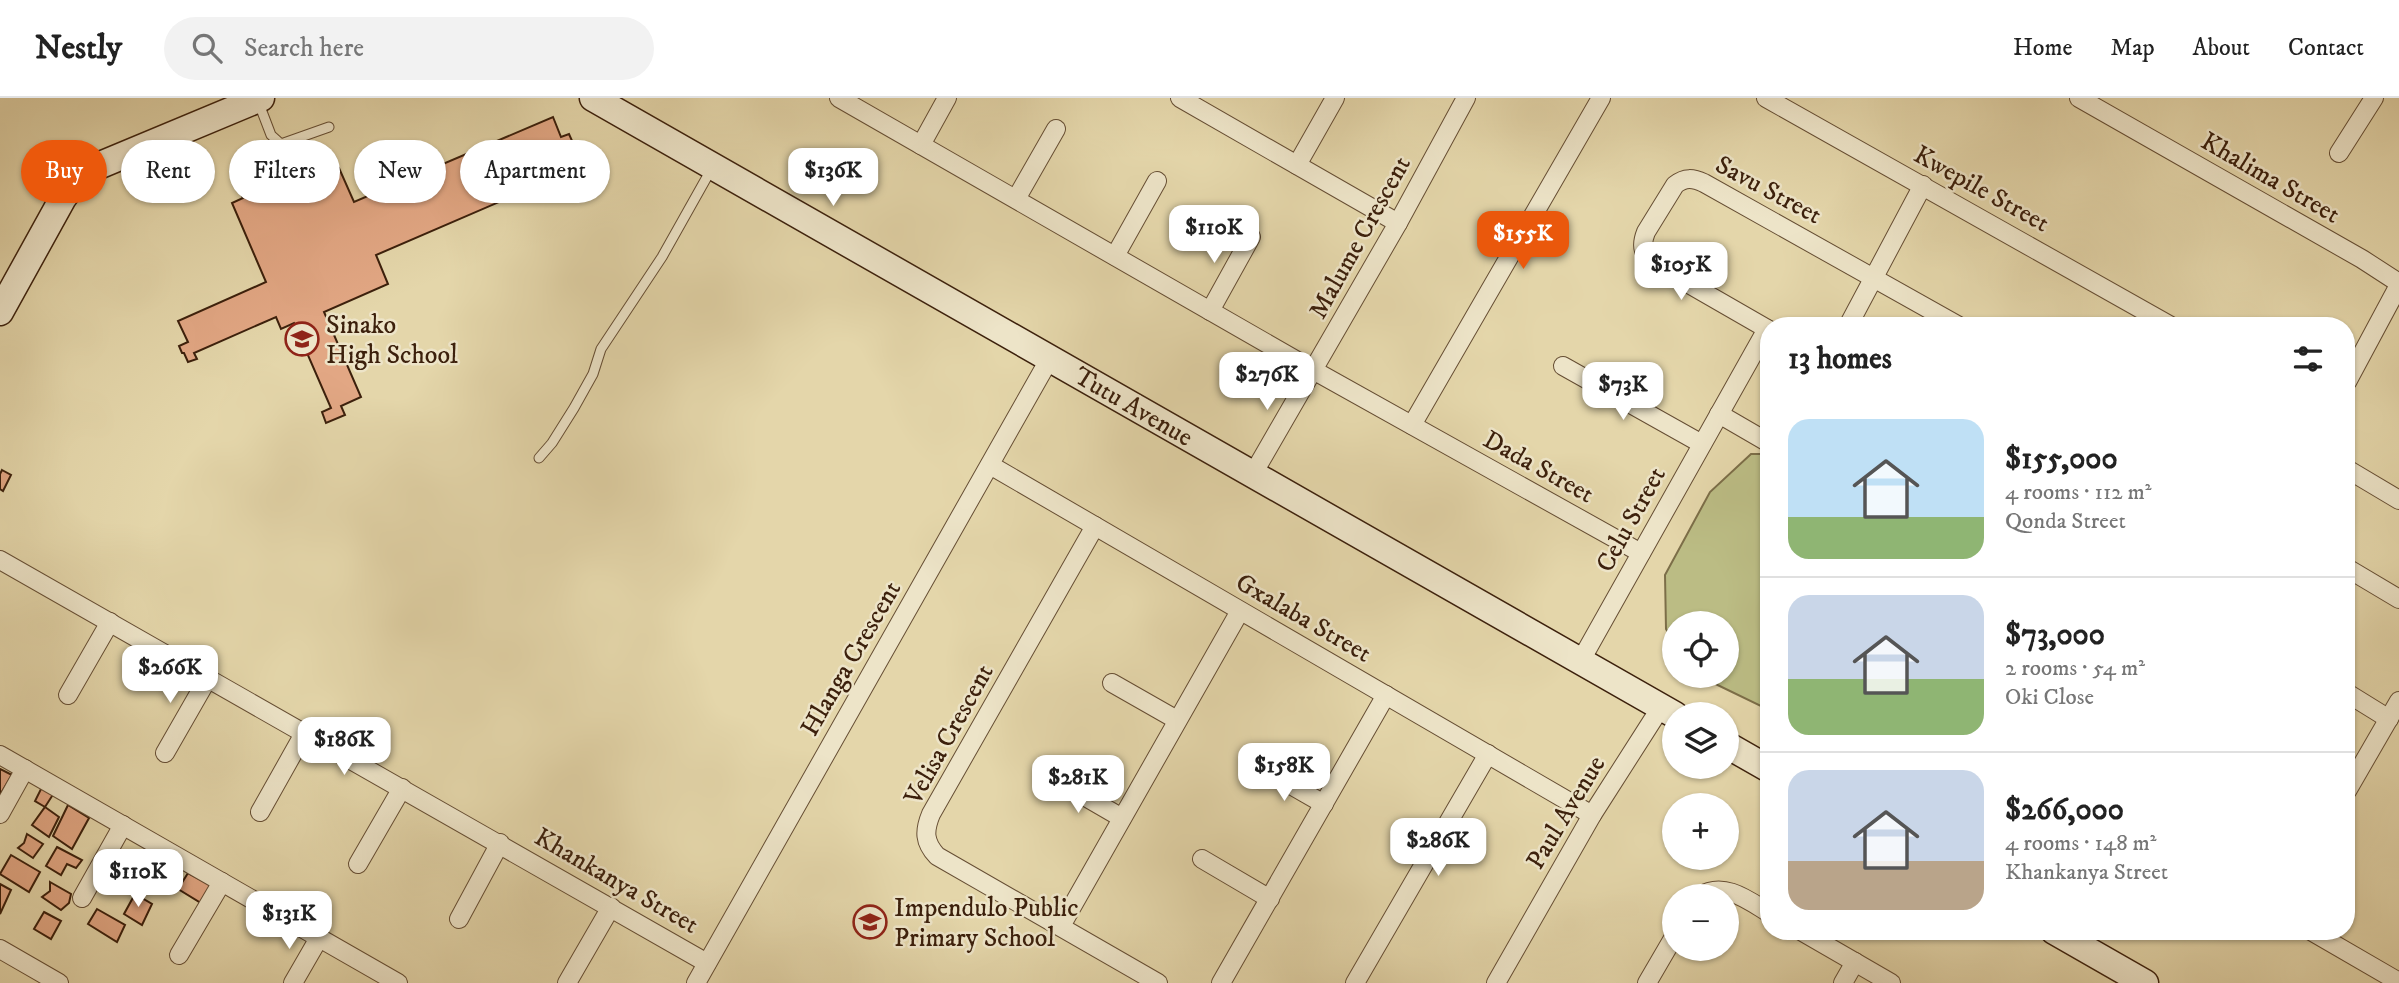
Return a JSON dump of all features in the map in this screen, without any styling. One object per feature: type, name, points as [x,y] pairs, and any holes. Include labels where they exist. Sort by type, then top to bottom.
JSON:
[{"type":"street","name":"Tutu Avenue","points":[[593,98],[1662,708]]},
{"type":"street","name":"Dada Street","points":[[839,98],[1210,311],[1641,553]]},
{"type":"street","points":[[920,145],[947,98]]},
{"type":"street","points":[[1180,98],[1200,103],[1297,165],[1398,223]]},
{"type":"street","points":[[1297,165],[1335,98]]},
{"type":"street","name":"Malume Crescent","points":[[1253,474],[1398,223],[1466,98]]},
{"type":"street","points":[[1412,425],[1601,98]]},
{"type":"street","name":"Kwepile Street","points":[[1766,98],[2155,317]]},
{"type":"street","name":"Khalima Street","points":[[2079,98],[2362,259],[2399,284]]},
{"type":"street","points":[[2339,153],[2374,98]]},
{"type":"street","points":[[0,312],[63,198],[84,174],[259,99]]},
{"type":"street","points":[[1016,199],[1056,129]]},
{"type":"street","name":"Savu Street","points":[[1760,325],[1656,265],[1644,253],[1643,240],[1646,232],[1675,185],[1681,180],[1695,179],[1704,183],[1944,317]]},
{"type":"street","points":[[1115,256],[1157,181]]},
{"type":"street","points":[[1853,317],[1923,185]]},
{"type":"street","points":[[1210,311],[1251,237]]},
{"type":"street","points":[[2355,367],[2399,284]]},
{"type":"street","name":"Celu Street","points":[[1580,662],[1760,344]]},
{"type":"street","name":"Hlanga Crescent","points":[[696,983],[1050,358]]},
{"type":"street","points":[[1563,366],[1702,444]]},
{"type":"street","points":[[1719,414],[1760,438]]},
{"type":"street","name":"Gxalaba Street","points":[[990,465],[1592,815]]},
{"type":"street","points":[[2355,474],[2399,500]]},
{"type":"street","name":"Velisa Crescent","points":[[1095,526],[931,814],[926,833],[930,848],[937,856],[1158,983]]},
{"type":"street","name":"Khankanya Street","points":[[0,560],[707,962]]},
{"type":"street","points":[[2355,573],[2399,599]]},
{"type":"street","points":[[1061,926],[1240,611]]},
{"type":"street","points":[[68,695],[110,622]]},
{"type":"street","points":[[165,753],[208,678]]},
{"type":"street","points":[[1112,683],[1177,720]]},
{"type":"street","points":[[1220,983],[1386,695]]},
{"type":"street","points":[[2355,698],[2389,719]]},
{"type":"street","points":[[2355,777],[2399,701]]},
{"type":"street","name":"Paul Avenue","points":[[1496,983],[1592,815],[1662,719]]},
{"type":"street","points":[[260,812],[305,732]]},
{"type":"street","points":[[1739,752],[1760,764]]},
{"type":"street","points":[[1355,983],[1488,754]]},
{"type":"street","points":[[0,755],[398,983]]},
{"type":"street","points":[[0,814],[25,769]]},
{"type":"street","points":[[1263,769],[1324,804]]},
{"type":"street","points":[[1053,778],[1122,818]]},
{"type":"street","points":[[358,864],[402,788]]},
{"type":"street","points":[[82,898],[122,825]]},
{"type":"street","name":"Khankanya Street","points":[[459,919],[500,843]]},
{"type":"street","points":[[1202,859],[1269,899]]},
{"type":"street","points":[[179,955],[222,882]]},
{"type":"street","points":[[1739,896],[1760,908]]},
{"type":"street","points":[[566,983],[611,907]]},
{"type":"street","points":[[293,983],[319,938]]},
{"type":"street","points":[[1816,940],[1891,983]]},
{"type":"street","points":[[2070,940],[2145,983]]},
{"type":"street","points":[[2327,940],[2399,982]]},
{"type":"street","points":[[0,949],[59,983]]},
{"type":"street","points":[[1647,983],[1662,957]]},
{"type":"street","points":[[1843,983],[1854,962]]},
{"type":"lane","points":[[259,99],[271,135],[281,144],[329,127]]},
{"type":"lane","points":[[539,458],[574,408],[593,373],[601,349],[662,257],[713,167]]},
{"type":"green space","points":[[1751,454],[1760,454],[1760,706],[1724,688],[1739,688],[1739,611],[1666,611],[1665,575],[1710,492]]},
{"type":"building","points":[[553,117],[561,137],[569,134],[572,140],[499,140]]},
{"type":"building","points":[[460,157],[460,203],[497,203],[376,255],[388,284],[324,312],[361,397],[341,406],[345,415],[326,423],[322,412],[331,408],[294,323],[281,329],[276,317],[194,353],[197,359],[188,362],[179,346],[188,342],[178,321],[266,282],[232,203],[340,203],[340,170],[354,203],[446,203],[446,163]]},
{"type":"building","points":[[2,470],[11,475],[3,491],[0,489]]},
{"type":"building","points":[[0,769],[12,775],[0,795]]},
{"type":"building","points":[[42,787],[54,793],[45,807],[35,801]]},
{"type":"building","points":[[68,805],[89,818],[72,849],[53,836]]},
{"type":"building","points":[[45,807],[59,817],[49,837],[32,825]]},
{"type":"building","points":[[27,834],[43,844],[33,858],[18,848],[24,843]]},
{"type":"building","points":[[57,847],[82,860],[76,868],[67,864],[61,875],[46,866]]},
{"type":"building","points":[[11,855],[40,872],[29,892],[0,874]]},
{"type":"building","points":[[141,855],[160,865],[149,883],[131,872]]},
{"type":"building","points":[[164,866],[180,875],[170,893],[154,884]]},
{"type":"building","points":[[188,873],[211,885],[201,903],[178,889]]},
{"type":"building","points":[[50,882],[71,894],[69,903],[61,910],[42,897],[50,891]]},
{"type":"building","points":[[0,884],[11,890],[0,914]]},
{"type":"building","points":[[135,894],[152,904],[142,925],[124,914]]},
{"type":"building","points":[[97,909],[125,925],[117,942],[88,924]]},
{"type":"building","points":[[44,912],[61,921],[51,939],[34,929]]},
{"type":"place","name":"Sinako High School","points":[[302,339]]},
{"type":"place","name":"Impendulo Public Primary School","points":[[870,922]]}]
